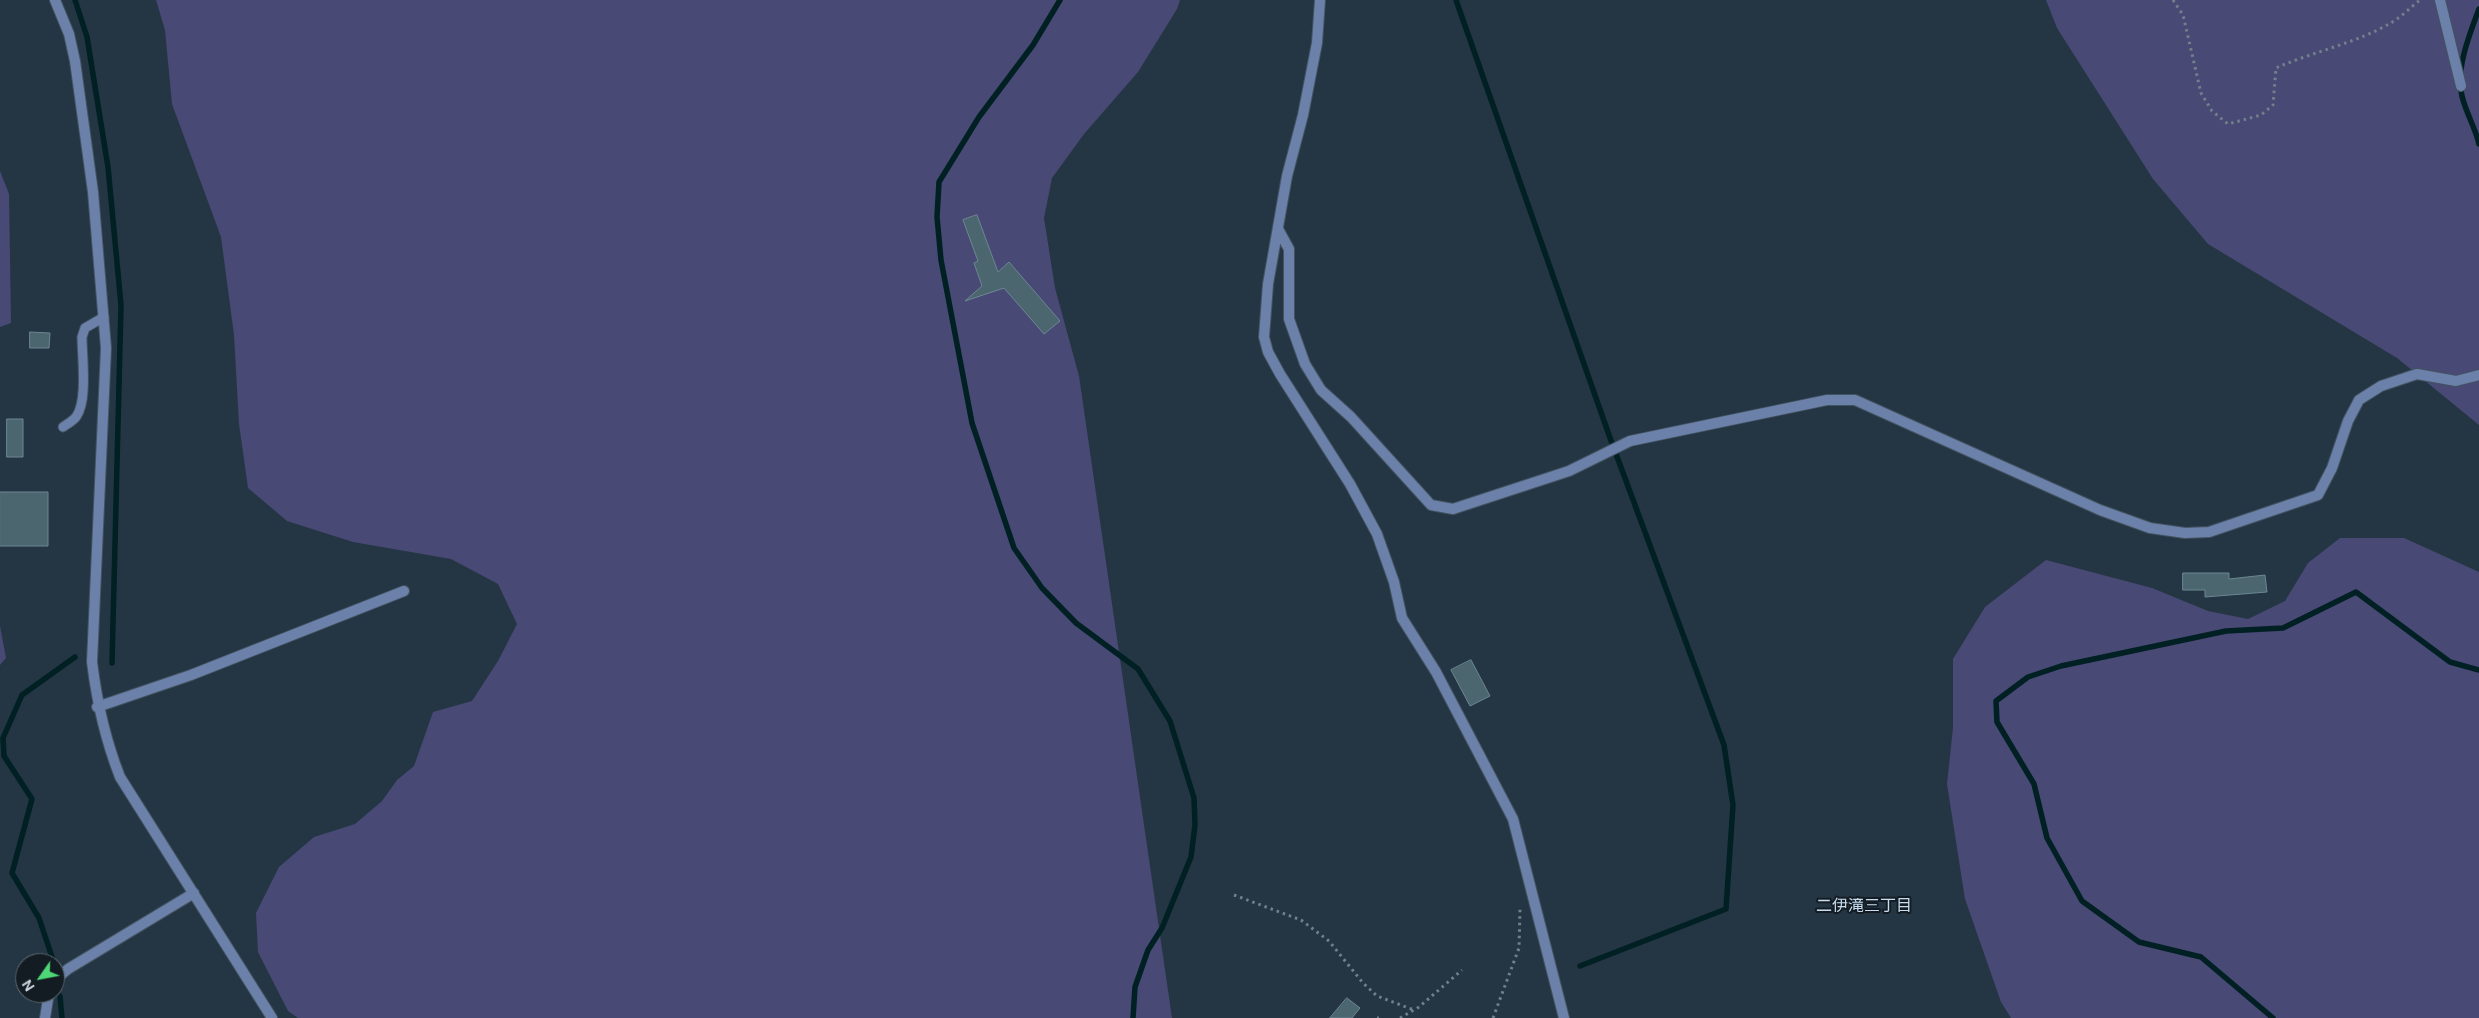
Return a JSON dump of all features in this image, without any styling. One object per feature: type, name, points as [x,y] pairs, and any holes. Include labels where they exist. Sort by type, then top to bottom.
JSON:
[{"type":"street","points":[[55,0],[69,34],[75,61],[93,192],[106,348],[92,662],[97,707],[107,744],[120,776],[272,1018]]},
{"type":"street","points":[[1320,0],[1317,44],[1303,115],[1287,176],[1268,284],[1264,337],[1268,352],[1304,414],[1350,484],[1377,534],[1394,582],[1402,618],[1436,672],[1513,819],[1564,1018]]},
{"type":"street","points":[[2440,0],[2461,86]]},
{"type":"street","points":[[1278,229],[1289,249],[1289,320],[1305,364],[1321,390],[1351,417],[1431,505],[1453,509],[1569,471],[1630,441],[1827,400],[1855,400],[2100,510],[2150,528],[2185,534],[2209,532],[2318,495],[2332,468],[2348,421],[2359,400],[2381,386],[2417,374],[2456,381],[2479,375]]},
{"type":"street","points":[[97,707],[191,675],[404,591]]},
{"type":"street","points":[[65,972],[194,893]]},
{"type":"street","points":[[45,1018],[48,1003]]},
{"type":"lane","points":[[63,427],[76,416],[80,409],[83,394],[82,337],[86,328],[104,317]]},
{"type":"path","points":[[2173,0],[2183,15],[2201,93],[2212,111],[2228,124],[2261,115],[2273,105],[2276,68],[2300,57],[2379,30],[2392,23],[2420,0]]},
{"type":"path","points":[[1234,895],[1300,920],[1329,941],[1376,996],[1414,1010]]},
{"type":"path","points":[[1493,1018],[1519,948],[1520,908]]},
{"type":"path","points":[[1400,1018],[1414,1010],[1462,970]]},
{"type":"shaded area","points":[[156,0],[1180,0],[1177,9],[1138,72],[1084,134],[1052,178],[1044,218],[1055,288],[1079,376],[1172,1018],[298,1018],[288,1011],[258,952],[256,913],[279,867],[314,837],[355,824],[382,801],[397,780],[414,766],[433,712],[472,701],[498,661],[517,624],[498,584],[451,559],[353,542],[287,521],[248,488],[239,424],[234,335],[221,237],[172,104],[165,30]]},
{"type":"shaded area","points":[[2046,0],[2479,0],[2479,425],[2397,358],[2208,244],[2153,179],[2057,28]]},
{"type":"shaded area","points":[[0,171],[9,194],[11,323],[0,327]]},
{"type":"shaded area","points":[[2340,538],[2404,538],[2479,572],[2479,1018],[2011,1018],[2001,1002],[1965,899],[1947,784],[1953,728],[1953,659],[1985,607],[2046,560],[2152,588],[2208,611],[2248,619],[2285,601],[2308,563]]},
{"type":"shaded area","points":[[0,626],[6,658],[0,665]]},
{"type":"building","points":[[977,215],[998,272],[1009,262],[1060,321],[1044,334],[1004,288],[965,301],[982,286],[974,263],[978,261],[963,220]]},
{"type":"building","points":[[30,332],[50,333],[49,348],[30,348]]},
{"type":"building","points":[[7,419],[23,419],[23,457],[7,457]]},
{"type":"building","points":[[0,492],[48,492],[48,546],[0,546]]},
{"type":"building","points":[[2183,573],[2229,573],[2229,579],[2265,575],[2267,592],[2205,597],[2205,590],[2183,590]]},
{"type":"building","points":[[1471,660],[1490,696],[1470,706],[1451,670]]},
{"type":"building","points":[[1347,998],[1360,1008],[1352,1018],[1330,1018]]},
{"type":"waterway","points":[[75,0],[87,37],[108,167],[121,305],[112,663]]},
{"type":"waterway","points":[[1060,0],[1033,45],[979,117],[939,182],[937,217],[941,260],[972,423],[1014,548],[1042,588],[1076,623],[1138,669],[1170,721],[1194,798],[1195,825],[1191,857],[1162,928],[1148,950],[1135,987],[1133,1018]]},
{"type":"waterway","points":[[1456,0],[1609,435],[1724,745],[1733,805],[1726,909],[1580,966]]},
{"type":"waterway","points":[[2479,9],[2464,52],[2460,75],[2462,96],[2479,144]]},
{"type":"waterway","points":[[2273,1018],[2201,957],[2139,942],[2082,901],[2047,838],[2034,784],[1997,722],[1996,701],[2028,677],[2061,666],[2226,631],[2283,628],[2356,592],[2450,662],[2479,670]]},
{"type":"waterway","points":[[51,953],[39,918],[12,873],[32,799],[4,756],[3,738],[22,695],[75,657]]},
{"type":"waterway","points":[[61,1003],[62,1018]]},
{"type":"district","name":"二伊滝三丁目","points":[[1864,907]]}]
